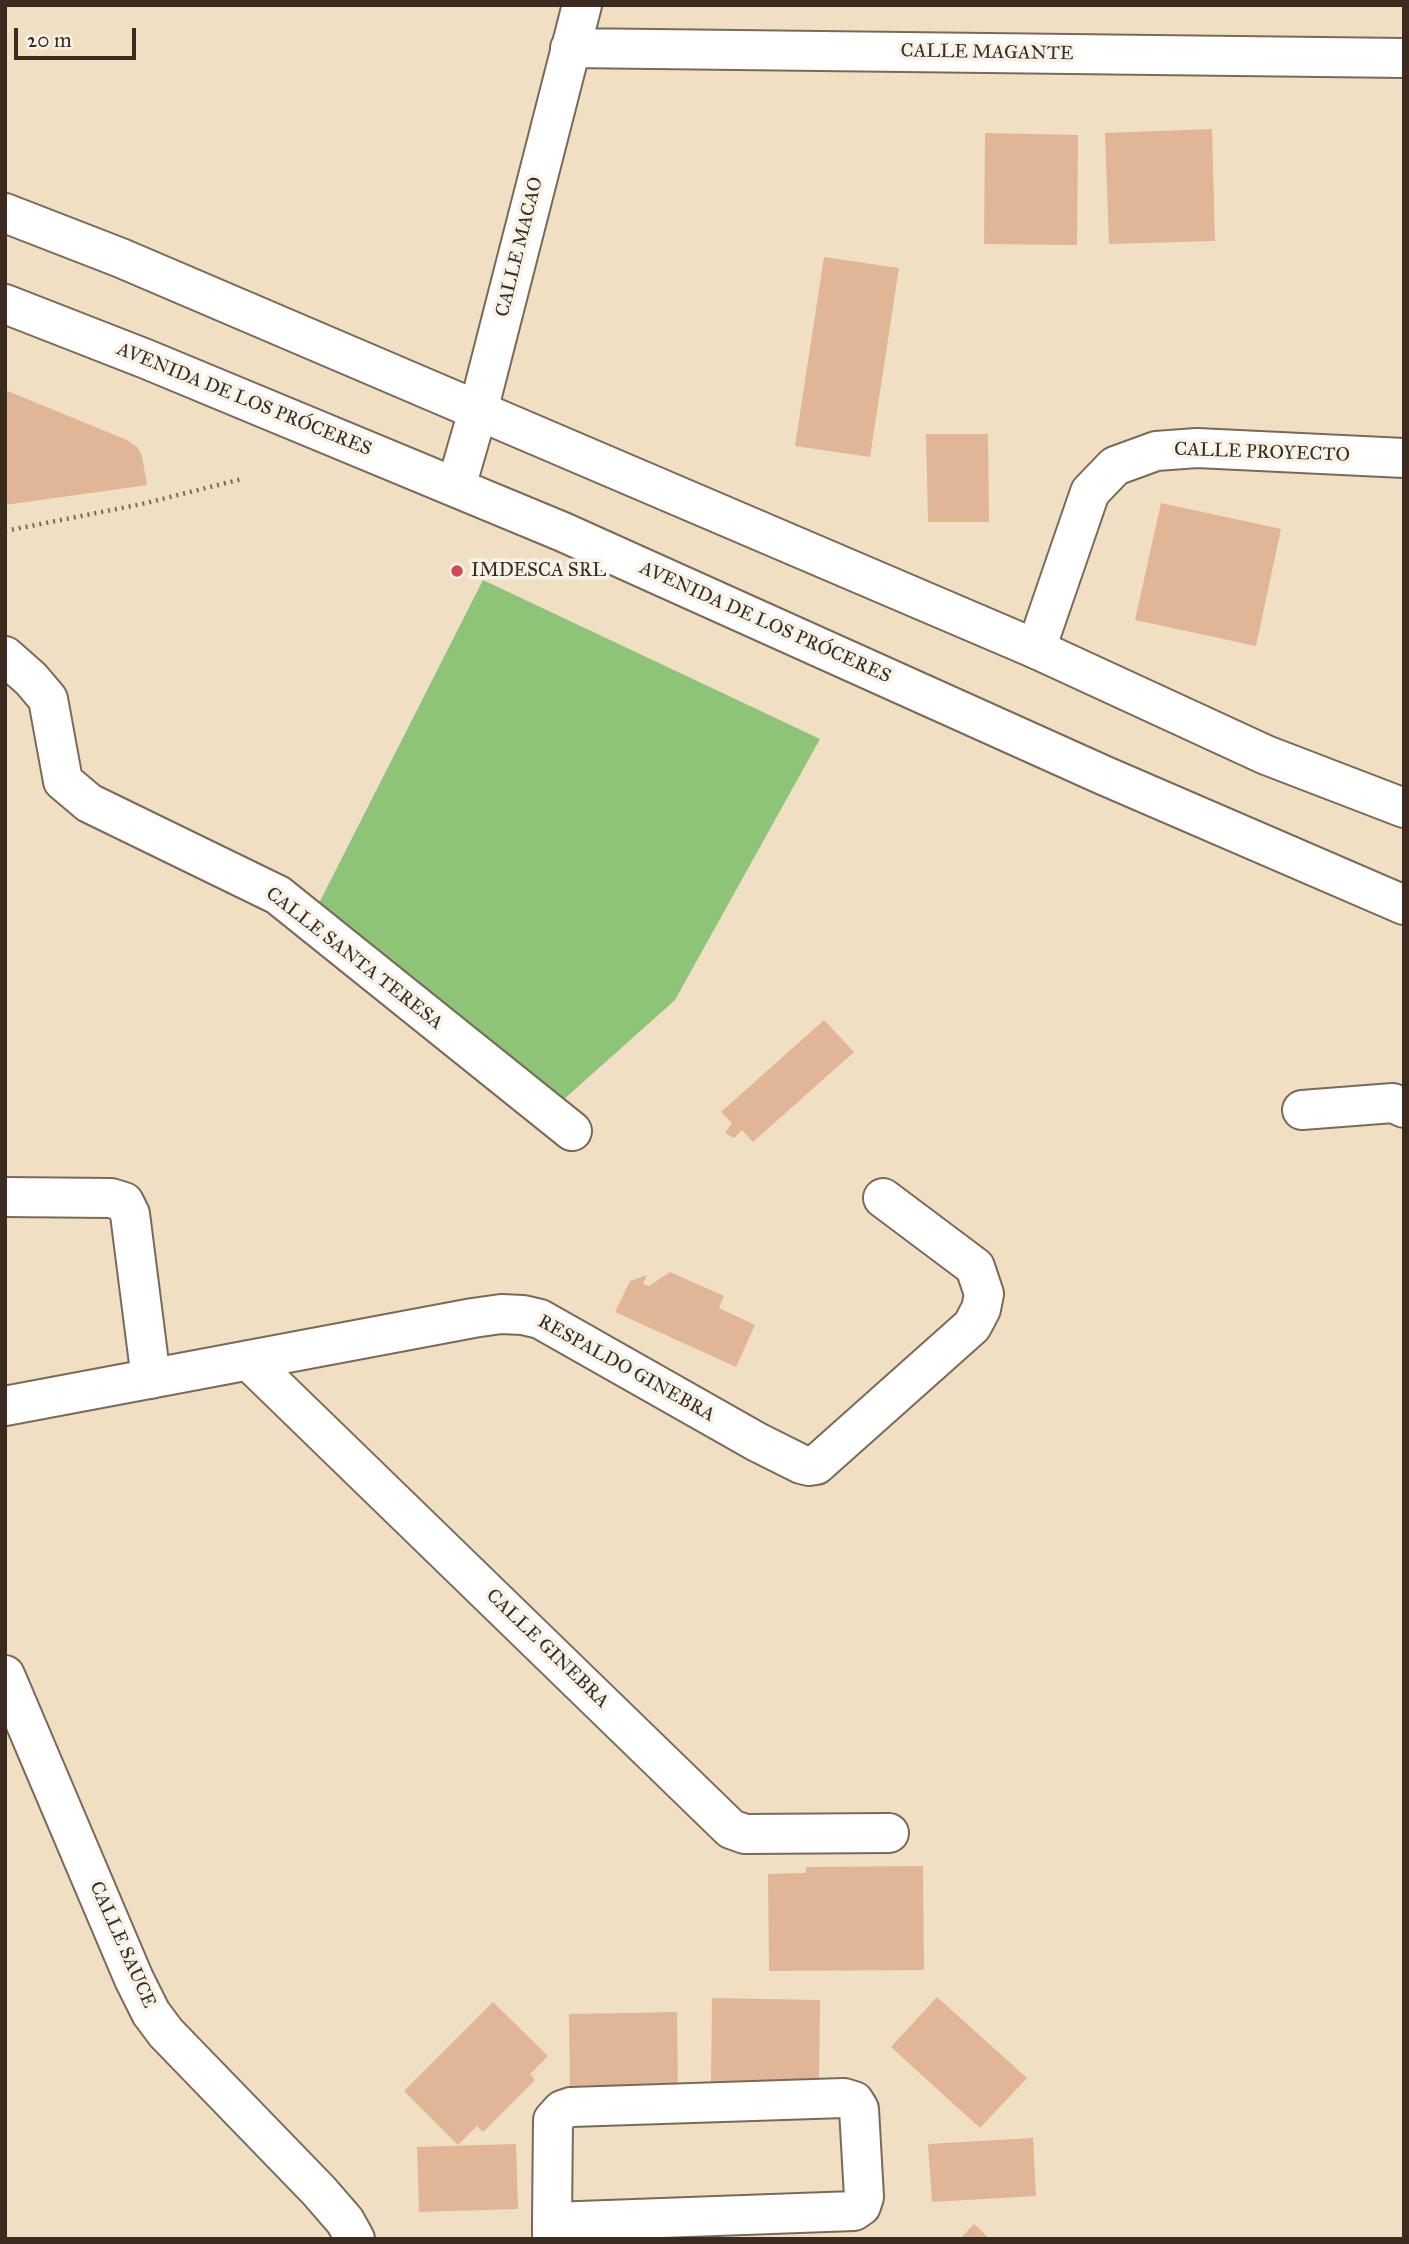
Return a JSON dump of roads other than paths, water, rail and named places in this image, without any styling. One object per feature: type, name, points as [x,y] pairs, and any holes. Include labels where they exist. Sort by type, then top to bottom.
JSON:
[{"type":"street","name":"CALLE MACAO","points":[[456,488],[582,5]]},
{"type":"street","name":"CALLE MAGANTE","points":[[570,48],[1404,58]]},
{"type":"street","points":[[5,213],[121,258],[1036,649],[1266,755],[1404,808]]},
{"type":"street","name":"AVENIDA DE LOS PRÓCERES","points":[[5,304],[146,359],[563,532],[1104,775],[1404,905]]},
{"type":"street","name":"CALLE PROYECTO","points":[[1036,649],[1090,492],[1115,466],[1156,451],[1197,448],[1404,458]]},
{"type":"street","name":"CALLE SANTA TERESA","points":[[5,656],[31,679],[48,699],[64,781],[89,803],[278,895],[572,1131]]},
{"type":"street","points":[[1302,1110],[1393,1103],[1404,1108]]},
{"type":"street","points":[[5,1197],[111,1198],[124,1202],[130,1214],[151,1379]]},
{"type":"street","name":"RESPALDO GINEBRA","points":[[5,1406],[473,1318],[501,1314],[523,1315],[540,1319],[757,1442],[802,1464],[816,1465],[972,1326],[981,1310],[984,1294],[975,1267],[884,1198]]},
{"type":"street","name":"CALLE GINEBRA","points":[[248,1360],[731,1829],[745,1834],[889,1833]]},
{"type":"street","name":"CALLE SAUCE","points":[[5,1675],[134,1979],[151,2013],[345,2221],[355,2239]]},
{"type":"street","points":[[844,2098],[853,2101],[859,2109],[864,2197],[861,2206],[853,2211],[552,2230],[553,2120],[562,2110],[571,2107],[844,2098]]},
{"type":"place","name":"IMDESCA SRL","points":[[457,571]]}]
